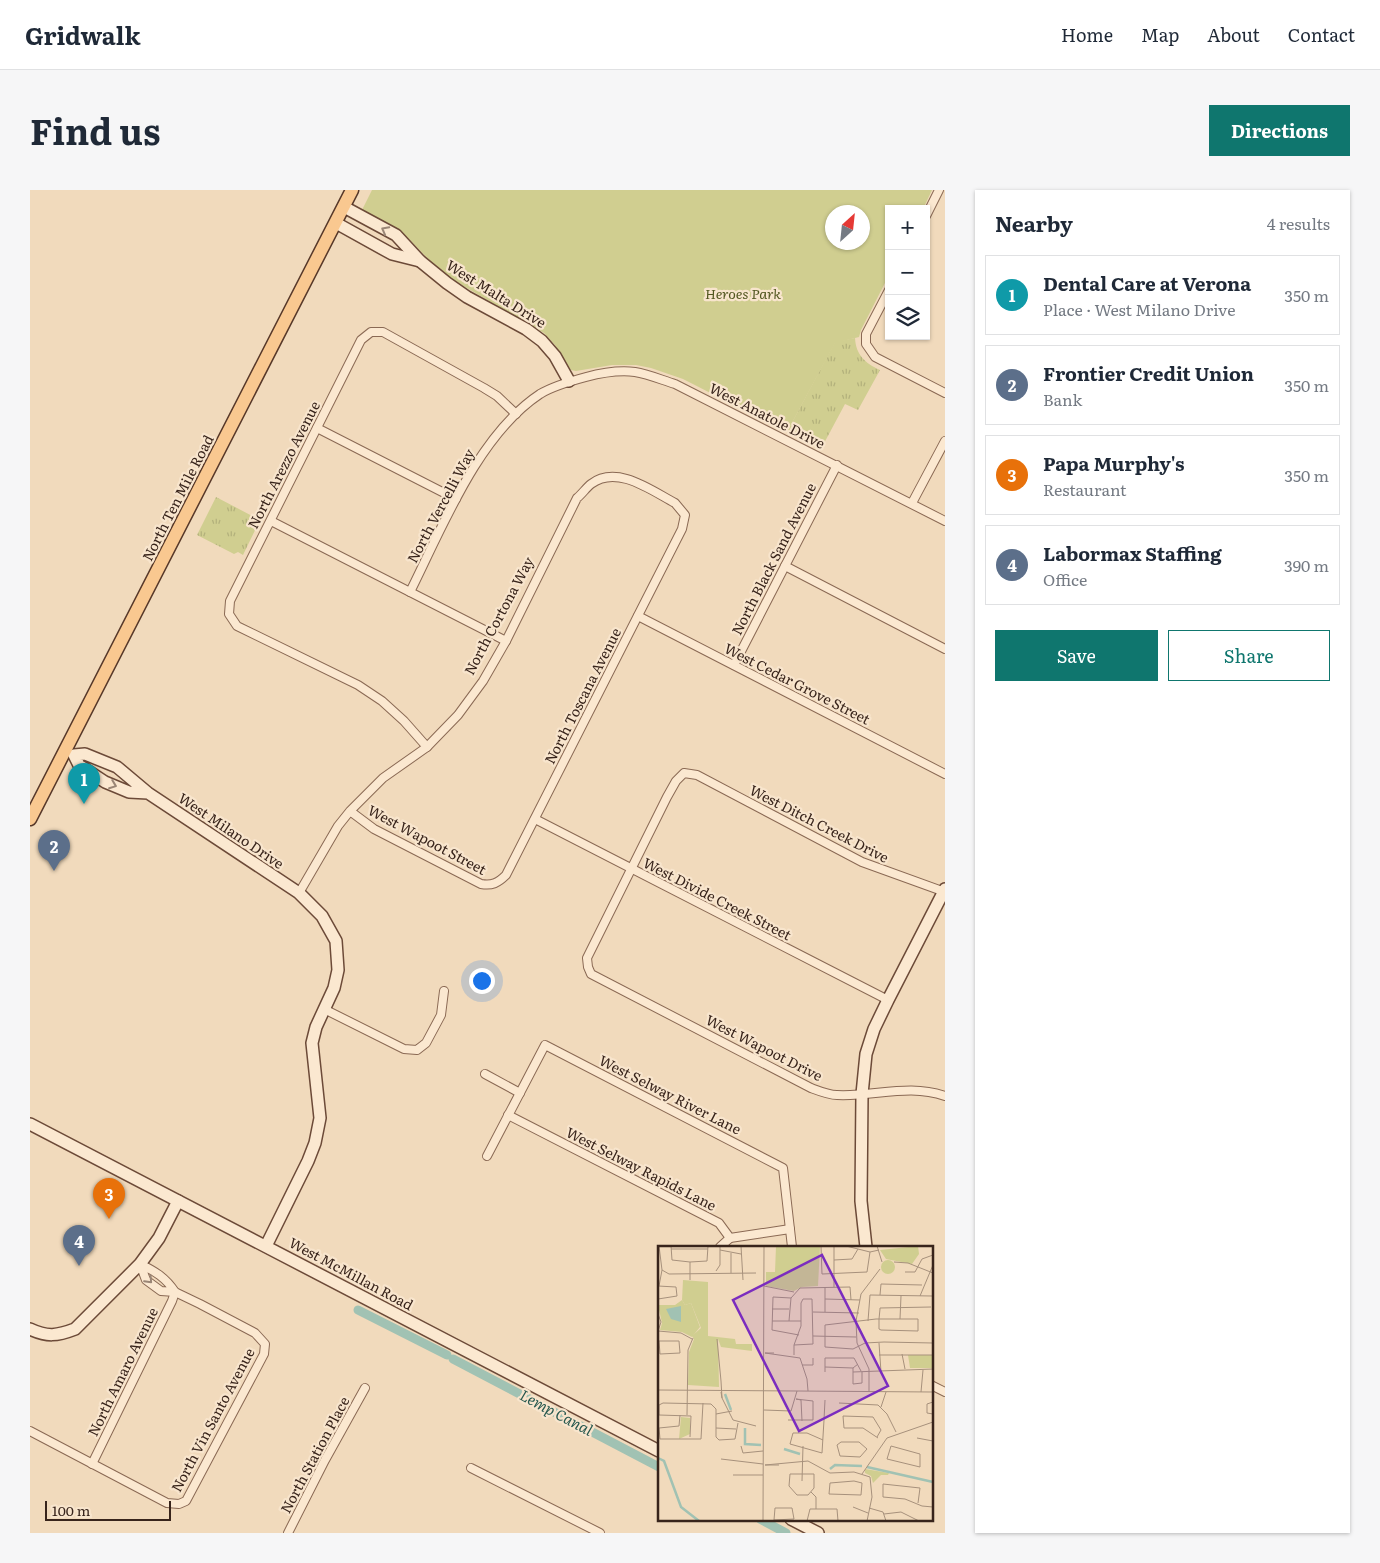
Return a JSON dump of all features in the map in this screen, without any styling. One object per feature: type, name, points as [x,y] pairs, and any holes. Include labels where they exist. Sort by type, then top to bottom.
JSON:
[{"type":"main road","name":"North Ten Mile Road","points":[[30,819],[69,753],[352,190]]},
{"type":"street","points":[[930,209],[940,190]]},
{"type":"street","name":"West Malta Drive","points":[[344,207],[396,235],[420,261],[447,283],[467,297],[526,329],[542,341],[555,356],[569,381]]},
{"type":"street","name":"West Malta Drive","points":[[336,223],[392,254],[420,261]]},
{"type":"street","points":[[886,295],[866,334],[866,344],[875,357],[945,394]]},
{"type":"street","name":"North Arezzo Avenue","points":[[427,747],[404,721],[382,701],[358,685],[238,626],[229,614],[230,601],[361,340],[371,332],[383,332],[484,388],[497,396],[516,414]]},
{"type":"street","name":"West Anatole Drive","points":[[569,381],[601,373],[635,372],[675,384],[945,521]]},
{"type":"street","name":"North Vercelli Way","points":[[410,592],[456,499],[481,456],[516,414],[541,394],[569,381]]},
{"type":"street","points":[[317,428],[456,499]]},
{"type":"street","points":[[912,503],[945,441]]},
{"type":"street","name":"North Black Sand Avenue","points":[[734,665],[837,465]]},
{"type":"street","name":"North Cortona Way","points":[[299,893],[338,826],[350,811],[383,778],[427,747],[458,715],[483,681],[506,640],[577,498],[592,483],[611,476],[626,478],[675,503],[685,514]]},
{"type":"street","name":"North Toscana Avenue","points":[[495,884],[506,875],[535,819],[682,529],[685,514]]},
{"type":"street","points":[[271,521],[506,640]]},
{"type":"street","points":[[785,566],[945,649]]},
{"type":"street","name":"West Cedar Grove Street","points":[[638,616],[945,774]]},
{"type":"street","name":"West Milano Drive","points":[[69,753],[79,766],[105,782],[129,792],[148,793]]},
{"type":"street","name":"West Milano Drive","points":[[69,753],[85,754],[116,767],[148,793],[299,893]]},
{"type":"street","name":"West Ditch Creek Drive","points":[[632,870],[676,780],[684,773],[697,775],[862,862],[902,878],[945,891]]},
{"type":"street","name":"West Wapoot Street","points":[[350,811],[374,829],[481,884],[495,884]]},
{"type":"street","name":"West Divide Creek Street","points":[[535,819],[888,1000]]},
{"type":"street","name":"West Wapoot Drive","points":[[632,870],[587,958],[591,974],[811,1088],[835,1095],[906,1089],[933,1092],[945,1096]]},
{"type":"street","points":[[866,1246],[861,1201],[862,1094],[866,1054],[874,1029],[888,1000],[945,891]]},
{"type":"street","points":[[266,1246],[315,1143],[320,1118],[312,1043],[316,1027],[334,988],[338,970],[336,941],[322,916],[299,893]]},
{"type":"street","points":[[324,1009],[404,1049],[417,1050],[426,1043],[441,1015],[444,991]]},
{"type":"street","name":"West Selway River Lane","points":[[520,1093],[545,1045],[783,1168],[790,1229]]},
{"type":"street","points":[[485,1074],[520,1093],[487,1156]]},
{"type":"street","name":"West Selway Rapids Lane","points":[[508,1115],[719,1223],[730,1238]]},
{"type":"street","name":"West McMillan Road","points":[[30,1124],[658,1450]]},
{"type":"street","points":[[30,1328],[47,1336],[64,1334],[75,1329],[140,1264],[159,1238],[178,1201]]},
{"type":"street","points":[[721,1246],[730,1238],[790,1229],[792,1246]]},
{"type":"street","points":[[728,1246],[730,1238]]},
{"type":"street","points":[[140,1264],[168,1281],[175,1292]]},
{"type":"street","points":[[140,1264],[146,1280],[161,1291],[175,1292]]},
{"type":"street","name":"North Vin Santo Avenue","points":[[92,1464],[167,1503],[179,1504],[186,1501],[264,1354],[265,1344],[255,1333],[175,1292]]},
{"type":"street","name":"North Amaro Avenue","points":[[92,1464],[175,1292]]},
{"type":"street","points":[[932,1385],[944,1390]]},
{"type":"street","name":"North Station Place","points":[[288,1533],[325,1460],[365,1388]]},
{"type":"street","points":[[30,1431],[92,1464]]},
{"type":"street","points":[[471,1468],[600,1533]]},
{"type":"street","points":[[793,1520],[818,1533]]},
{"type":"green space","name":"Heroes Park","points":[[372,190],[932,190],[925,205],[885,205],[885,283],[859,337],[835,343],[787,432],[683,379],[651,368],[636,365],[612,365],[576,371],[571,370],[555,345],[544,333],[455,281],[433,264],[408,238],[362,210]]},
{"type":"green space","points":[[855,338],[857,349],[862,358],[880,370],[858,410],[845,404],[822,447],[788,430],[835,342]]},
{"type":"green space","points":[[216,497],[260,520],[243,555],[238,552],[234,554],[197,535]]},
{"type":"waterway","name":"Lemp Canal","points":[[358,1310],[447,1355]]},
{"type":"waterway","name":"Lemp Canal","points":[[453,1359],[658,1466]]},
{"type":"waterway","name":"Lemp Canal","points":[[762,1520],[786,1533]]},
{"type":"place","name":"Dental Care at Verona","points":[[84,804]]},
{"type":"place","name":"Frontier Credit Union","points":[[54,871]]},
{"type":"place","name":"Papa Murphy's","points":[[109,1219]]},
{"type":"place","name":"Labormax Staffing","points":[[79,1266]]}]
